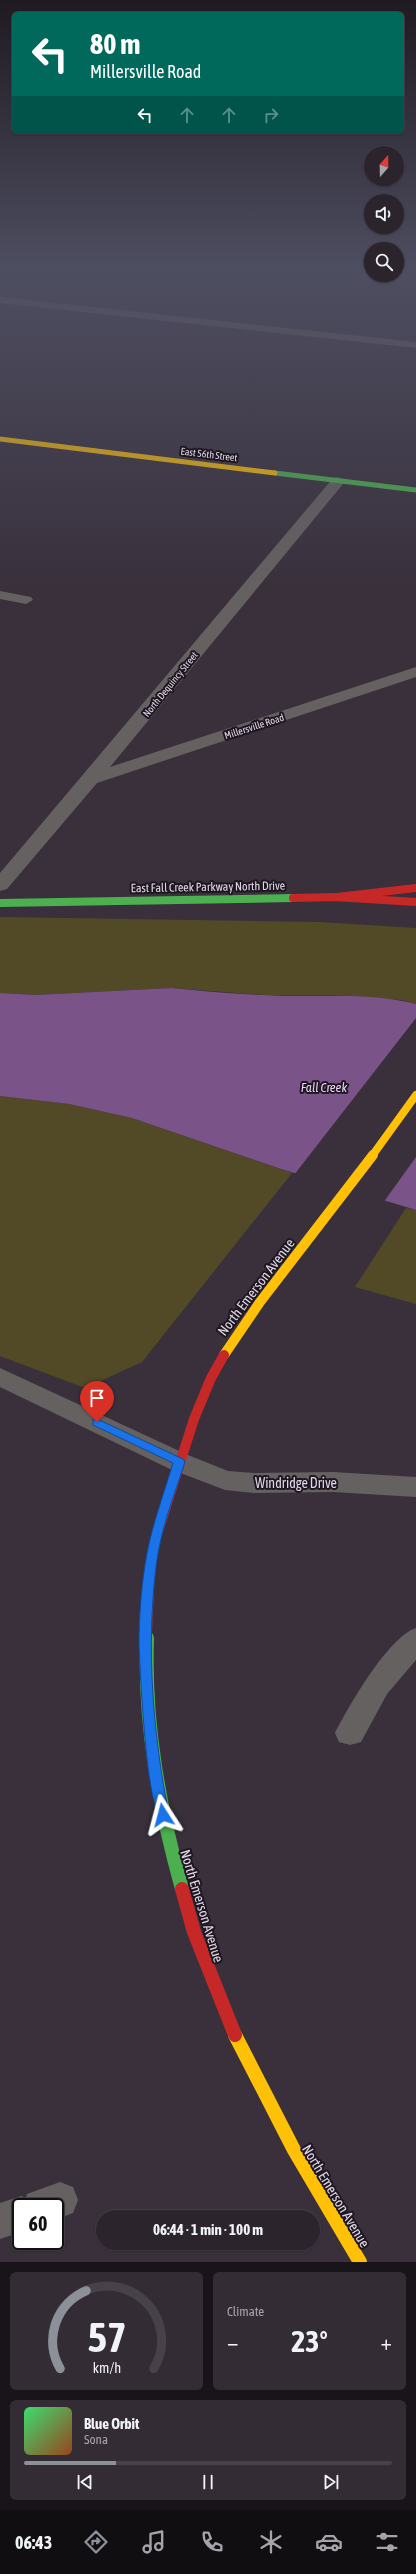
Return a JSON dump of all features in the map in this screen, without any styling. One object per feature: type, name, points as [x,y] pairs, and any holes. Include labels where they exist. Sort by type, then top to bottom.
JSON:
[{"type":"main road","name":"East 56th Street","points":[[0,439],[416,490]]},
{"type":"main road","points":[[337,897],[416,888]]},
{"type":"main road","name":"East Fall Creek Parkway North Drive","points":[[0,903],[337,897],[416,902]]},
{"type":"main road","name":"North Emerson Avenue","points":[[360,2262],[301,2168],[268,2108],[231,2031],[199,1950],[170,1850],[153,1767],[145,1642],[150,1567],[155,1538],[192,1421],[228,1347],[241,1326],[319,1227],[416,1095]]},
{"type":"street","name":"North Dequincy Street","points":[[0,885],[91,779],[338,481]]},
{"type":"street","points":[[0,595],[26,600]]},
{"type":"street","name":"Millersville Road","points":[[91,779],[416,672]]},
{"type":"street","points":[[0,1377],[179,1462]]},
{"type":"street","name":"Windridge Drive","points":[[179,1462],[216,1477],[244,1482],[333,1482],[416,1486]]},
{"type":"street","points":[[350,1733],[377,1686],[416,1639]]},
{"type":"street","points":[[0,2221],[12,2217]]},
{"type":"shaded area","points":[[0,917],[320,922],[416,928],[416,1004],[402,1000],[338,995],[264,995],[171,988],[36,995],[0,993]]},
{"type":"shaded area","points":[[0,1096],[69,1104],[132,1118],[292,1173],[142,1362],[85,1388],[0,1356]]},
{"type":"shaded area","points":[[406,1208],[416,1210],[416,1304],[355,1287]]},
{"type":"water","name":"Fall Creek","points":[[171,988],[251,995],[359,996],[397,1000],[416,1004],[416,1210],[281,1169],[132,1118],[69,1104],[0,1096],[0,993],[36,995]]},
{"type":"pier","points":[[416,1018],[416,1157],[383,1203],[294,1175]]},
{"type":"traffic: fast","points":[[275,473],[416,490]]},
{"type":"traffic: fast","points":[[0,903],[293,898]]},
{"type":"traffic: fast","points":[[147,1632],[147,1697],[154,1762],[159,1794],[173,1858],[182,1889]]},
{"type":"traffic: slow","points":[[0,439],[275,473]]},
{"type":"traffic: slow","points":[[224,1355],[260,1302],[342,1198],[416,1095]]},
{"type":"traffic: slow","points":[[235,2035],[294,2150],[360,2262]]},
{"type":"traffic: jam","points":[[337,897],[416,888]]},
{"type":"traffic: jam","points":[[293,898],[334,897],[416,902]]},
{"type":"traffic: jam","points":[[147,1632],[150,1569],[156,1538],[194,1419],[211,1378],[224,1355]]},
{"type":"traffic: jam","points":[[182,1889],[194,1932],[235,2035]]},
{"type":"route","points":[[97,1422],[179,1462],[172,1490],[155,1538],[150,1567],[148,1623],[145,1642],[147,1702],[153,1767],[163,1815]]}]
